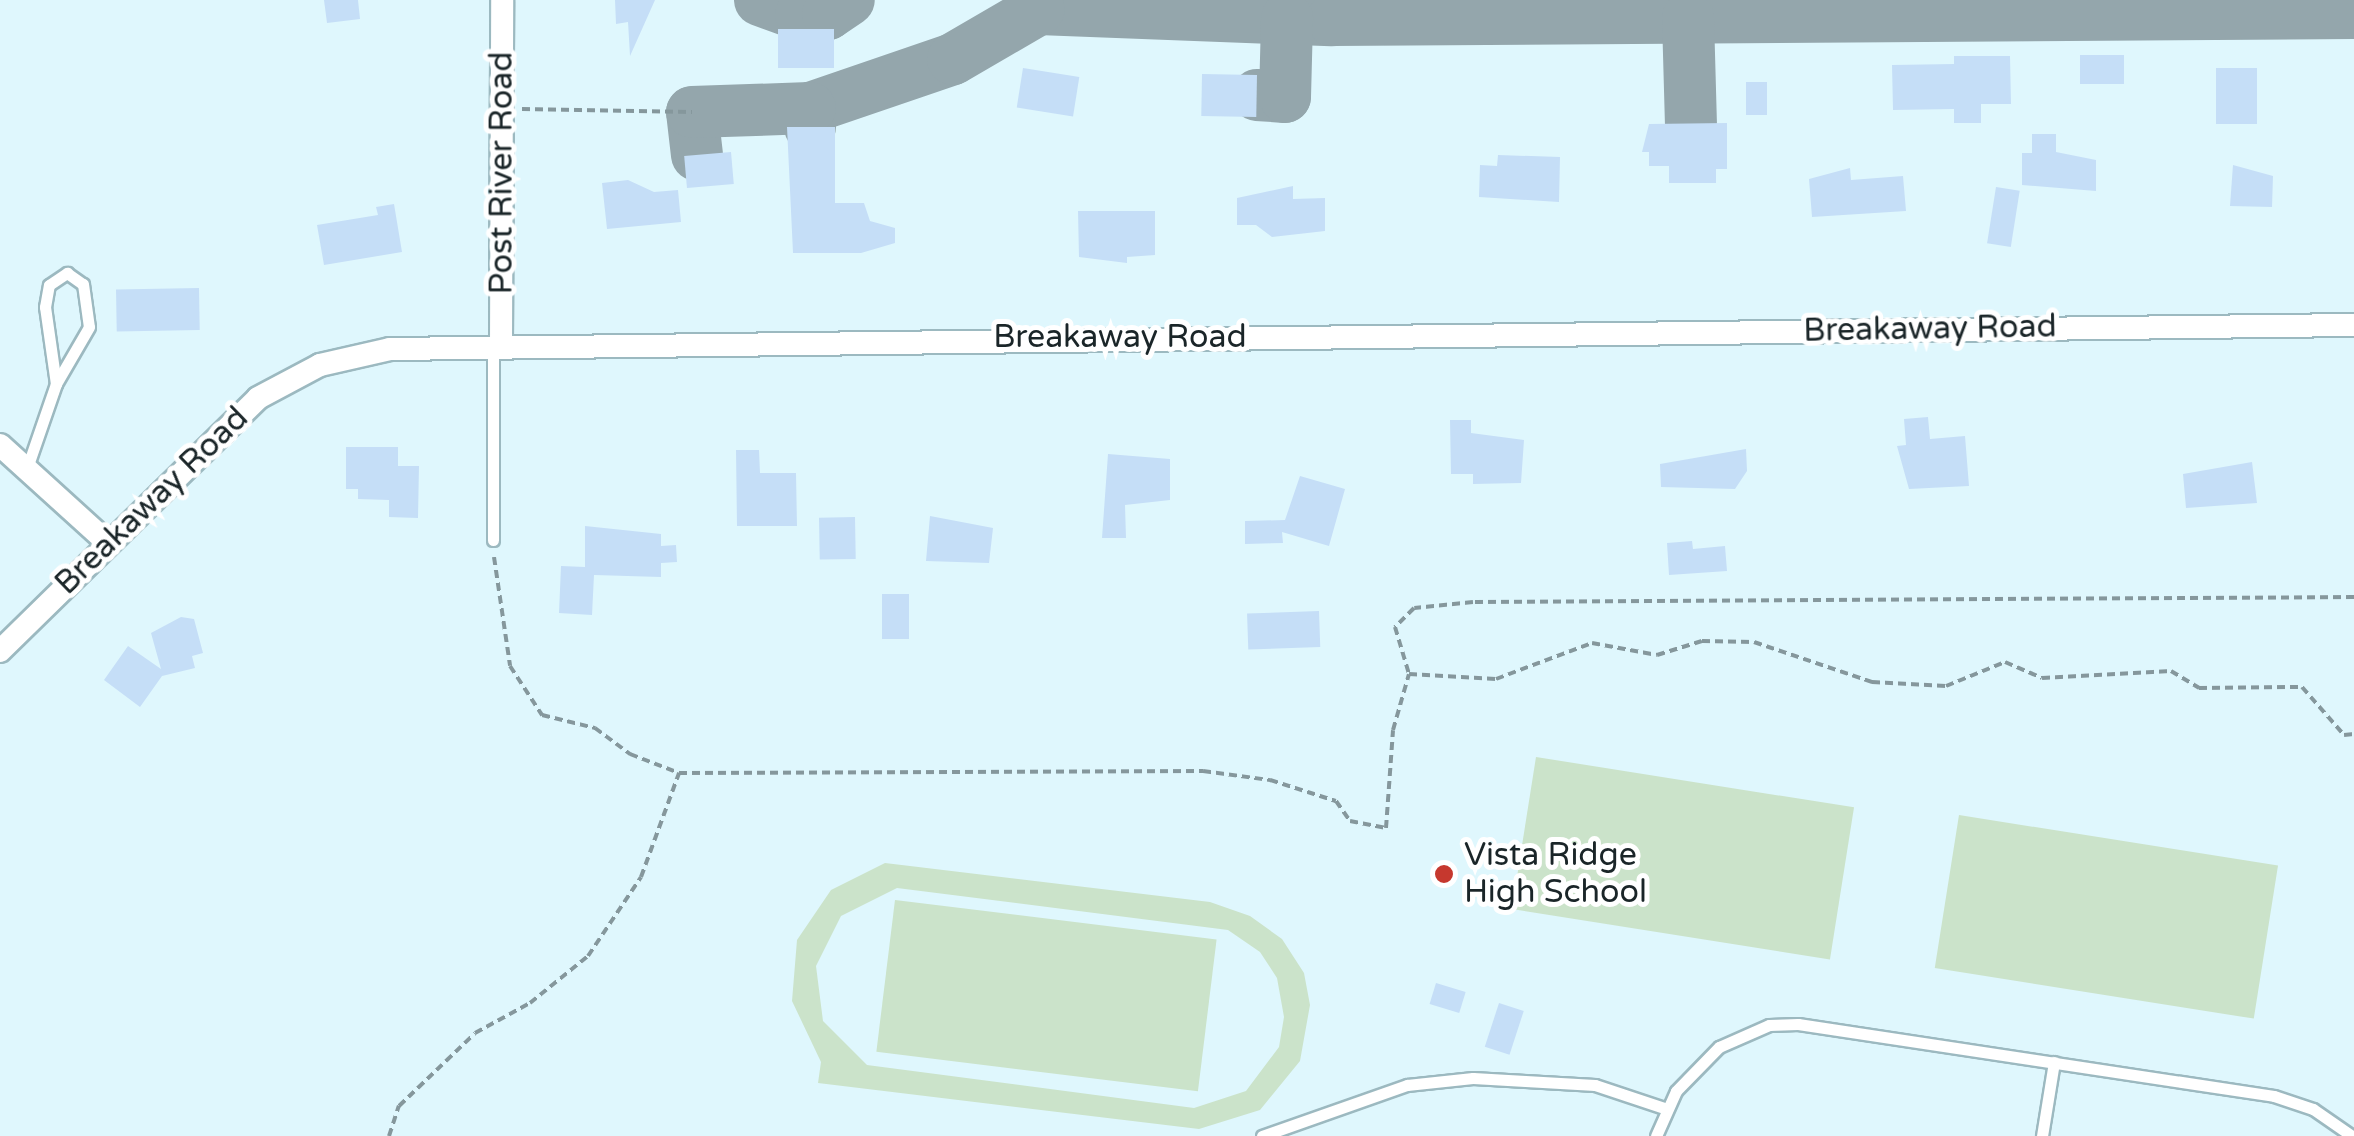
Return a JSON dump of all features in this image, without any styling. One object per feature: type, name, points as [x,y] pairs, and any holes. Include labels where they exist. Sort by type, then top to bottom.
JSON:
[{"type":"street","name":"Post River Road","points":[[497,346],[502,0]]},
{"type":"street","name":"Breakaway Road","points":[[0,651],[230,421],[288,379],[390,348],[2354,326]]},
{"type":"street","points":[[0,444],[108,543]]},
{"type":"lane","points":[[27,468],[56,384],[89,327],[83,284],[67,273],[50,285],[45,307],[56,384]]},
{"type":"lane","points":[[494,540],[497,346]]},
{"type":"lane","points":[[1656,1136],[1667,1109],[1720,1047],[1770,1026],[1836,1028],[2274,1096],[2313,1109],[2352,1136]]},
{"type":"lane","points":[[2042,1136],[2054,1062]]},
{"type":"lane","points":[[1262,1136],[1407,1085],[1472,1078],[1595,1084],[1667,1109]]},
{"type":"path","points":[[503,108],[692,112]]},
{"type":"path","points":[[494,540],[498,622],[510,666],[542,715],[595,728],[679,773],[1203,770],[1270,780],[1336,801],[1350,821],[1386,828],[1393,730],[1409,674],[1395,627],[1414,608],[1473,602],[2354,596]]},
{"type":"path","points":[[1409,674],[1496,679],[1592,644],[1657,655],[1702,642],[1754,642],[1872,682],[1946,686],[2005,662],[2042,678],[2171,672],[2198,688],[2302,687],[2344,735],[2354,734]]},
{"type":"path","points":[[389,1136],[400,1106],[475,1033],[530,1004],[588,956],[641,877],[679,773]]},
{"type":"green space","points":[[1536,757],[1854,807],[1830,959],[1512,909]]},
{"type":"green space","points":[[1959,815],[2278,866],[2254,1019],[1935,968]]},
{"type":"green space","points":[[885,863],[1210,902],[1250,916],[1282,939],[1304,973],[1310,1005],[1300,1061],[1260,1110],[1199,1129],[818,1083],[821,1062],[792,1001],[797,940],[831,890]],"holes":[[[897,888],[1228,930],[1260,952],[1277,978],[1284,1017],[1279,1047],[1246,1091],[1194,1108],[867,1065],[823,1021],[816,966],[841,916]]]},
{"type":"green space","points":[[895,900],[1217,939],[1198,1091],[876,1052]]},
{"type":"building","points":[[324,0],[358,0],[360,19],[327,23]]},
{"type":"building","points":[[615,0],[655,0],[630,56],[628,22],[616,24]]},
{"type":"building","points":[[778,29],[834,29],[834,68],[778,68]]},
{"type":"building","points":[[2080,55],[2124,55],[2124,84],[2080,84]]},
{"type":"building","points":[[1954,56],[2010,56],[2011,104],[1981,104],[1981,123],[1954,123],[1954,109],[1893,110],[1892,65],[1954,64]]},
{"type":"building","points":[[1023,68],[1079,77],[1073,116],[1017,108]]},
{"type":"building","points":[[2216,68],[2257,68],[2257,124],[2216,124]]},
{"type":"building","points":[[1202,74],[1257,75],[1256,117],[1201,116]]},
{"type":"building","points":[[1746,82],[1767,82],[1767,115],[1746,115]]},
{"type":"building","points":[[1727,123],[1727,169],[1716,169],[1716,183],[1669,183],[1669,166],[1649,166],[1649,152],[1642,152],[1649,124]]},
{"type":"building","points":[[787,127],[835,127],[835,203],[864,203],[870,221],[895,228],[895,243],[861,253],[793,253]]},
{"type":"building","points":[[2032,134],[2056,134],[2056,152],[2096,160],[2096,191],[2022,185],[2022,153],[2032,153]]},
{"type":"building","points":[[731,152],[734,184],[687,188],[684,156]]},
{"type":"building","points":[[1498,155],[1560,157],[1559,202],[1479,197],[1480,165],[1497,166]]},
{"type":"building","points":[[2233,165],[2273,176],[2272,207],[2230,206]]},
{"type":"building","points":[[1850,168],[1851,180],[1903,176],[1906,211],[1812,217],[1809,179]]},
{"type":"building","points":[[628,180],[654,192],[678,190],[681,222],[607,229],[602,183]]},
{"type":"building","points":[[1293,186],[1293,199],[1325,198],[1325,231],[1272,237],[1256,225],[1237,225],[1237,198]]},
{"type":"building","points":[[1996,187],[2020,191],[2011,247],[1987,243]]},
{"type":"building","points":[[394,204],[402,252],[324,265],[317,225],[378,215],[376,207]]},
{"type":"building","points":[[1078,211],[1155,211],[1155,255],[1127,257],[1127,263],[1079,257]]},
{"type":"building","points":[[199,288],[200,330],[117,331],[116,289]]},
{"type":"building","points":[[1928,417],[1930,439],[1965,436],[1969,486],[1909,489],[1897,446],[1906,445],[1904,419]]},
{"type":"building","points":[[1450,420],[1471,420],[1471,433],[1524,440],[1521,483],[1473,484],[1473,474],[1451,474]]},
{"type":"building","points":[[346,447],[398,447],[398,466],[419,466],[418,518],[389,517],[389,500],[358,499],[358,489],[346,489]]},
{"type":"building","points":[[1746,449],[1747,471],[1735,489],[1661,487],[1660,464]]},
{"type":"building","points":[[736,450],[759,450],[760,473],[796,473],[797,526],[737,526]]},
{"type":"building","points":[[1108,454],[1170,459],[1170,500],[1125,505],[1126,538],[1102,538]]},
{"type":"building","points":[[2252,462],[2257,503],[2186,508],[2183,474]]},
{"type":"building","points":[[1300,476],[1345,489],[1329,546],[1282,532],[1283,543],[1245,544],[1245,521],[1285,520]]},
{"type":"building","points":[[930,516],[993,528],[989,563],[926,561]]},
{"type":"building","points":[[855,517],[856,559],[820,560],[819,518]]},
{"type":"building","points":[[585,526],[661,534],[661,546],[676,545],[677,562],[661,563],[661,577],[594,575],[592,615],[559,613],[561,566],[585,567]]},
{"type":"building","points":[[1692,541],[1693,549],[1725,546],[1727,571],[1669,575],[1667,543]]},
{"type":"building","points":[[882,594],[909,594],[909,639],[882,639]]},
{"type":"building","points":[[1319,611],[1320,647],[1248,649],[1247,614]]},
{"type":"building","points":[[181,617],[194,619],[203,653],[192,656],[195,668],[162,676],[140,707],[104,680],[128,646],[161,669],[151,633]]},
{"type":"building","points":[[1436,983],[1466,992],[1459,1013],[1430,1004]]},
{"type":"building","points":[[1499,1003],[1524,1011],[1510,1055],[1485,1047]]},
{"type":"taxiway","points":[[760,0],[801,15],[828,14],[849,0]]},
{"type":"taxiway","points":[[1031,0],[1039,9],[1332,20],[2354,13]]},
{"type":"taxiway","points":[[810,127],[810,108],[953,59],[1039,9]]},
{"type":"taxiway","points":[[1257,95],[1285,97],[1287,18]]},
{"type":"taxiway","points":[[1688,18],[1691,123]]},
{"type":"taxiway","points":[[697,155],[692,112],[810,108]]},
{"type":"place","name":"Vista Ridge High School","points":[[1444,874]]}]
